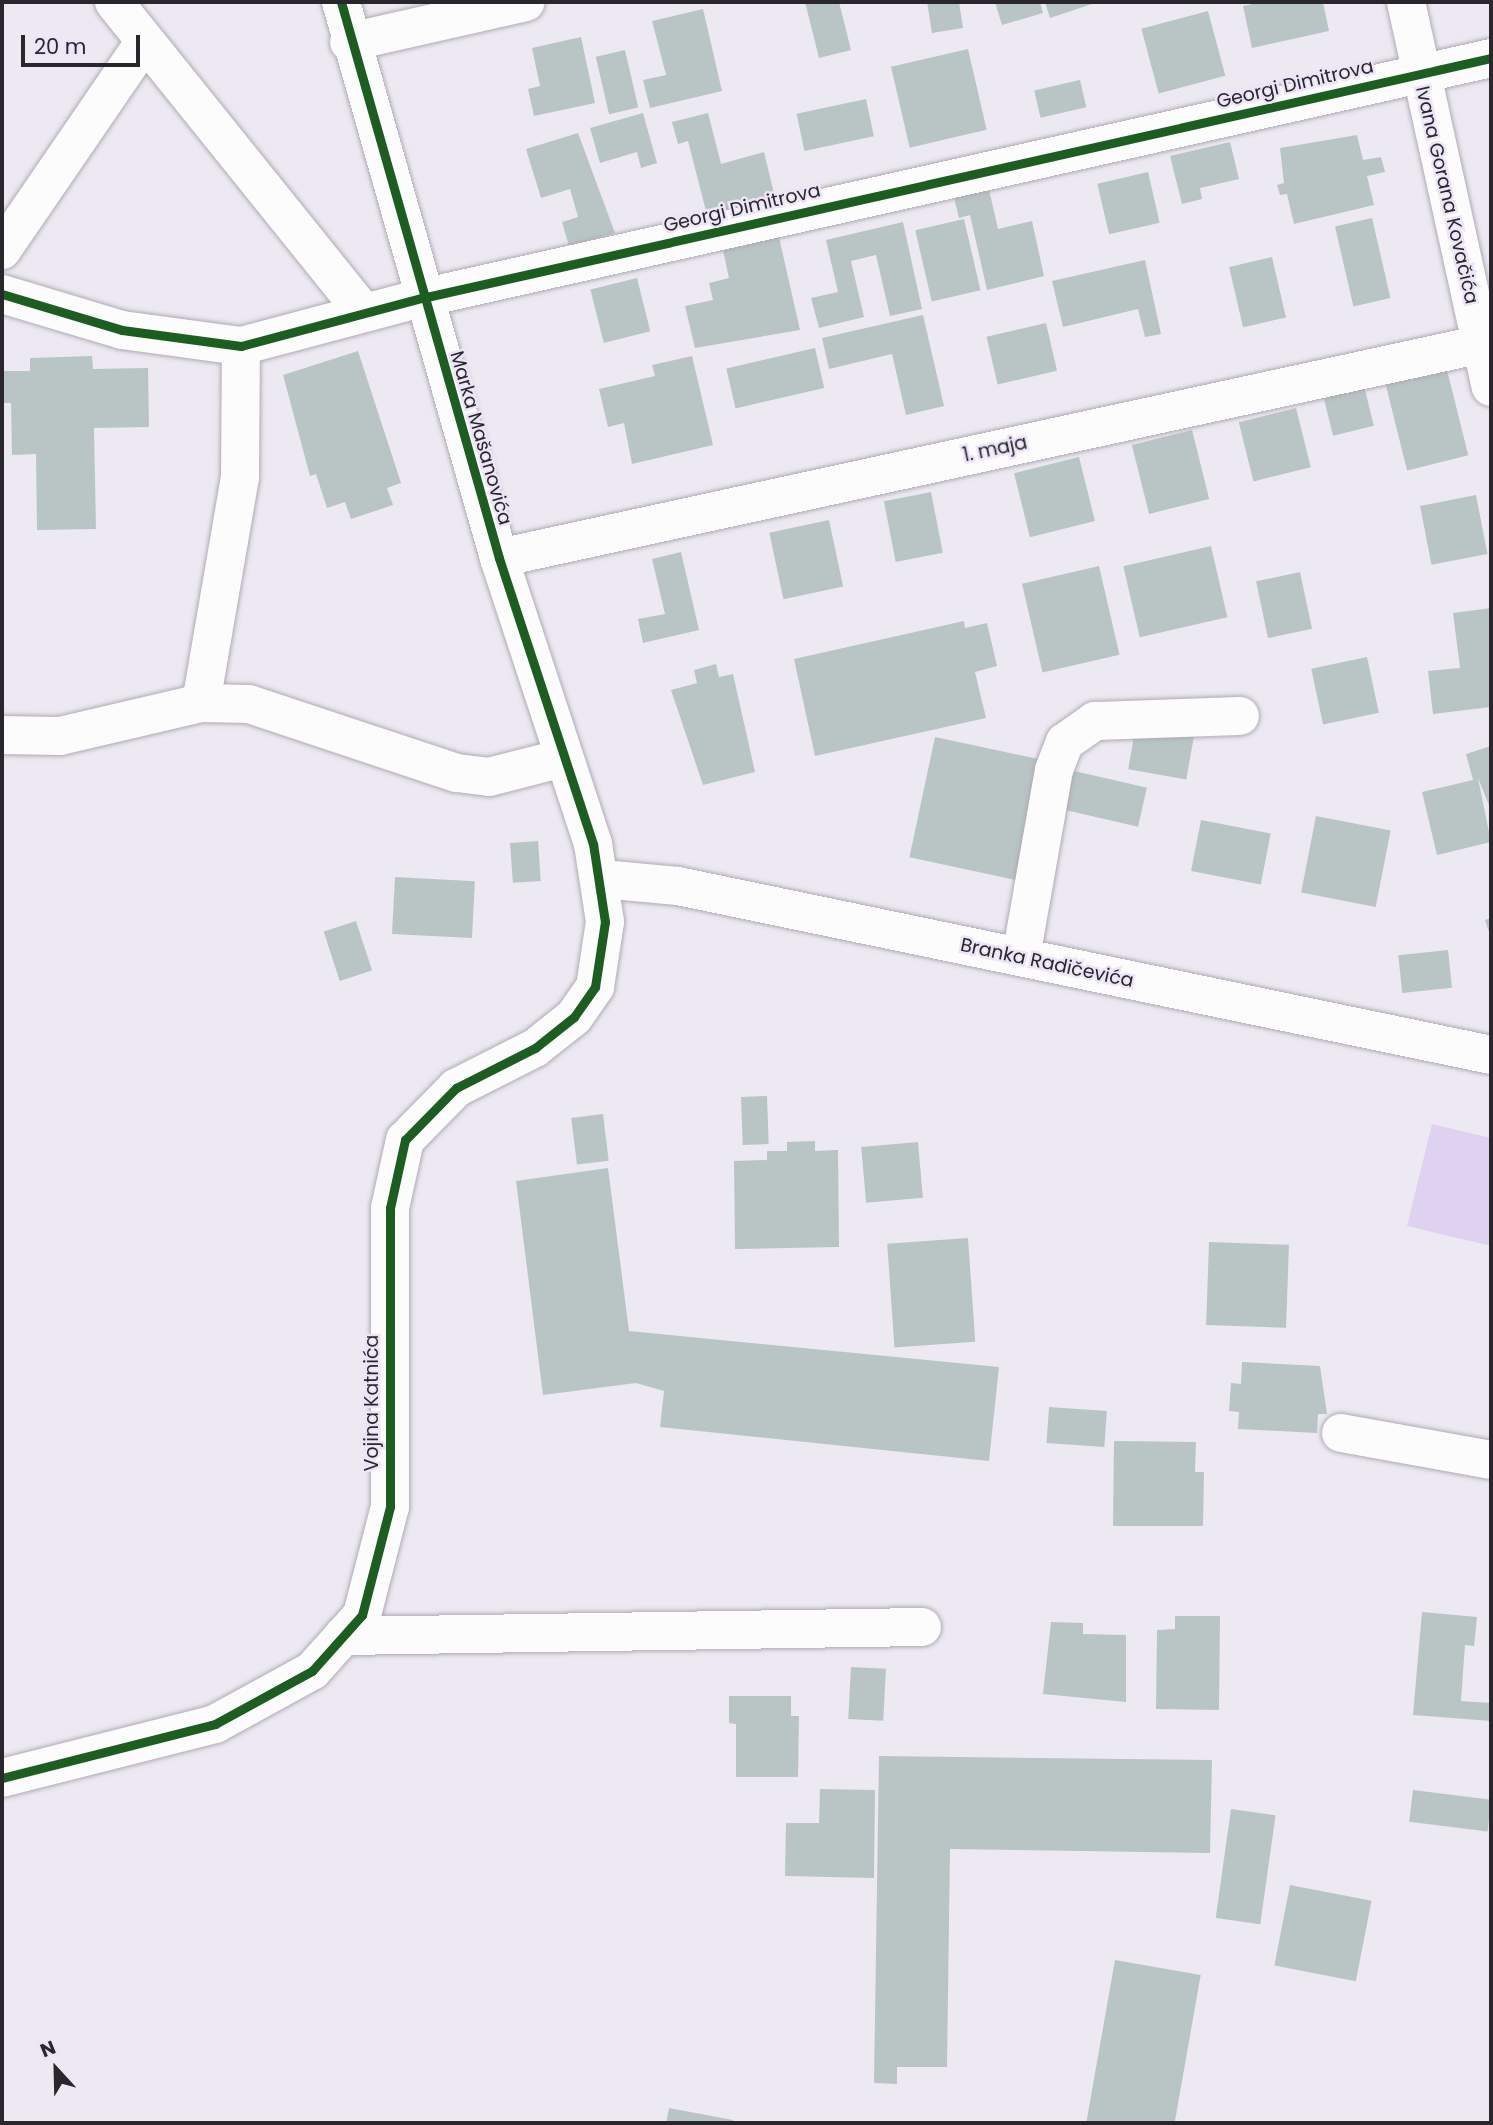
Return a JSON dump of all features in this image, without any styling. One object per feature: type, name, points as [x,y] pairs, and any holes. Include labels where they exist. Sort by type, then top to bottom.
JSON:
[{"type":"street","points":[[114,2],[143,44],[364,313]]},
{"type":"street","name":"Marka Mašanovića","points":[[341,2],[349,42],[499,558],[602,879]]},
{"type":"street","points":[[349,42],[526,2]]},
{"type":"street","name":"Ivana Gorana Kovačića","points":[[1406,2],[1419,74],[1486,343],[1491,387]]},
{"type":"street","points":[[2,250],[143,44]]},
{"type":"street","name":"Georgi Dimitrova","points":[[2,294],[122,330],[241,346],[422,298],[1491,58]]},
{"type":"street","name":"1. maja","points":[[499,558],[1486,343]]},
{"type":"street","points":[[201,703],[240,478],[241,346]]},
{"type":"street","points":[[2,735],[99,730],[201,703],[249,704],[457,773],[489,777],[563,758]]},
{"type":"street","points":[[1021,957],[1054,770],[1073,733],[1106,720],[1240,716]]},
{"type":"street","name":"Branka Radičevića","points":[[602,879],[678,886],[1491,1055]]},
{"type":"street","name":"Vojina Katnića","points":[[2,1778],[215,1724],[312,1671],[362,1615],[390,1507],[390,1208],[405,1140],[456,1088],[535,1048],[574,1017],[595,987],[605,922],[602,879]]},
{"type":"street","points":[[1341,1433],[1491,1460]]},
{"type":"street","points":[[343,1636],[922,1627]]},
{"type":"shaded area","points":[[1432,1124],[1491,1138],[1491,1246],[1407,1226]]},
{"type":"building","points":[[805,2],[839,2],[851,50],[819,58]]},
{"type":"building","points":[[927,2],[959,2],[963,28],[932,33]]},
{"type":"building","points":[[995,2],[1040,2],[1043,13],[1002,25]]},
{"type":"building","points":[[1045,2],[1098,2],[1050,18]]},
{"type":"building","points":[[1262,2],[1323,2],[1329,31],[1252,48],[1243,6]]},
{"type":"building","points":[[703,9],[722,91],[650,108],[643,80],[666,75],[652,21]]},
{"type":"building","points":[[1208,11],[1225,76],[1159,94],[1141,29]]},
{"type":"building","points":[[581,37],[595,103],[534,116],[528,89],[540,86],[532,48]]},
{"type":"building","points":[[968,49],[987,130],[910,148],[891,67]]},
{"type":"building","points":[[625,50],[638,107],[609,114],[596,57]]},
{"type":"building","points":[[1080,80],[1086,107],[1041,118],[1034,91]]},
{"type":"building","points":[[866,99],[874,136],[804,151],[797,114]]},
{"type":"building","points":[[643,113],[657,163],[641,168],[637,152],[600,163],[590,128]]},
{"type":"building","points":[[708,113],[721,164],[764,152],[776,202],[708,219],[688,141],[678,144],[672,122]]},
{"type":"building","points":[[578,133],[615,233],[569,246],[562,222],[578,217],[570,189],[541,198],[526,149]]},
{"type":"building","points":[[1357,135],[1363,160],[1381,157],[1385,172],[1367,176],[1374,205],[1294,224],[1287,194],[1280,195],[1277,185],[1284,183],[1280,148]]},
{"type":"building","points":[[1230,142],[1239,179],[1200,188],[1202,199],[1182,204],[1170,156]]},
{"type":"building","points":[[1148,172],[1160,223],[1109,234],[1097,184]]},
{"type":"building","points":[[988,185],[998,229],[1032,221],[1044,276],[987,290],[970,215],[959,218],[953,193]]},
{"type":"building","points":[[1372,218],[1390,298],[1353,306],[1335,227]]},
{"type":"building","points":[[964,219],[980,290],[932,301],[915,230]]},
{"type":"building","points":[[903,222],[922,309],[890,316],[876,255],[851,261],[864,317],[819,328],[811,298],[838,292],[826,240]]},
{"type":"building","points":[[779,237],[800,330],[695,348],[685,306],[713,300],[709,283],[729,278],[723,250]]},
{"type":"building","points":[[1272,257],[1286,317],[1243,327],[1229,267]]},
{"type":"building","points":[[1145,260],[1161,334],[1145,337],[1138,309],[1063,327],[1052,281]]},
{"type":"building","points":[[637,278],[650,331],[604,343],[590,290]]},
{"type":"building","points":[[923,315],[944,406],[906,415],[892,354],[829,369],[822,338]]},
{"type":"building","points":[[1046,323],[1057,371],[998,384],[987,337]]},
{"type":"building","points":[[815,348],[824,388],[736,408],[726,368]]},
{"type":"building","points":[[358,351],[401,483],[387,488],[393,505],[351,519],[345,502],[327,508],[316,474],[310,476],[283,375]]},
{"type":"building","points":[[92,356],[93,369],[148,368],[149,427],[94,428],[96,529],[37,530],[36,454],[12,455],[11,403],[2,403],[2,371],[30,371],[30,358]]},
{"type":"building","points":[[692,356],[713,445],[632,464],[624,423],[608,427],[599,389],[655,376],[652,365]]},
{"type":"building","points":[[1446,366],[1468,455],[1407,471],[1385,381]]},
{"type":"building","points":[[1363,382],[1374,426],[1333,436],[1322,392]]},
{"type":"building","points":[[1296,408],[1311,467],[1254,481],[1239,422]]},
{"type":"building","points":[[1192,430],[1209,499],[1149,514],[1132,445]]},
{"type":"building","points":[[1079,457],[1095,521],[1030,537],[1014,473]]},
{"type":"building","points":[[931,492],[943,553],[896,562],[884,501]]},
{"type":"building","points":[[1476,495],[1487,554],[1431,565],[1420,506]]},
{"type":"building","points":[[829,520],[843,587],[783,599],[769,533]]},
{"type":"building","points":[[1211,546],[1227,617],[1140,637],[1123,566]]},
{"type":"building","points":[[681,552],[699,630],[643,643],[638,619],[665,614],[652,559]]},
{"type":"building","points":[[1099,566],[1119,655],[1042,672],[1022,584]]},
{"type":"building","points":[[1300,572],[1312,629],[1268,638],[1256,581]]},
{"type":"building","points":[[1491,608],[1491,707],[1433,714],[1428,671],[1460,668],[1453,613]]},
{"type":"building","points":[[964,621],[965,628],[987,623],[997,666],[975,672],[986,718],[815,756],[794,659]]},
{"type":"building","points":[[1367,657],[1379,713],[1323,725],[1311,669]]},
{"type":"building","points":[[716,664],[719,677],[733,674],[755,772],[703,785],[671,690],[697,683],[694,670]]},
{"type":"building","points":[[1136,725],[1194,735],[1186,780],[1128,769]]},
{"type":"building","points":[[935,737],[1050,762],[1025,882],[909,857]]},
{"type":"building","points":[[1491,746],[1491,810],[1478,778],[1491,842],[1437,855],[1422,792],[1473,780],[1466,754]]},
{"type":"building","points":[[1070,770],[1147,788],[1138,827],[1061,809]]},
{"type":"building","points":[[1316,816],[1391,831],[1376,907],[1301,893]]},
{"type":"building","points":[[1201,820],[1271,834],[1261,885],[1191,871]]},
{"type":"building","points":[[538,841],[541,881],[513,883],[510,843]]},
{"type":"building","points":[[395,877],[475,881],[472,938],[392,934]]},
{"type":"building","points":[[1491,918],[1491,938],[1485,920]]},
{"type":"building","points":[[356,921],[372,970],[340,981],[324,932]]},
{"type":"building","points":[[1448,950],[1452,988],[1402,993],[1398,955]]},
{"type":"building","points":[[767,1096],[769,1144],[743,1145],[741,1097]]},
{"type":"building","points":[[603,1114],[609,1161],[577,1165],[571,1118]]},
{"type":"building","points":[[815,1141],[815,1151],[838,1150],[839,1247],[735,1249],[734,1161],[767,1160],[767,1151],[787,1151],[787,1142]]},
{"type":"building","points":[[918,1142],[923,1198],[866,1203],[861,1147]]},
{"type":"building","points":[[608,1168],[629,1331],[999,1367],[989,1461],[660,1427],[664,1391],[636,1383],[543,1395],[516,1181]]},
{"type":"building","points":[[968,1238],[975,1342],[894,1347],[887,1244]]},
{"type":"building","points":[[1209,1242],[1289,1245],[1286,1328],[1206,1325]]},
{"type":"building","points":[[1242,1362],[1320,1366],[1327,1414],[1318,1414],[1317,1433],[1238,1429],[1239,1412],[1229,1411],[1231,1383],[1241,1384]]},
{"type":"building","points":[[1049,1407],[1107,1411],[1104,1447],[1046,1443]]},
{"type":"building","points":[[1114,1441],[1196,1442],[1195,1472],[1204,1472],[1203,1526],[1113,1526]]},
{"type":"building","points":[[1422,1612],[1477,1617],[1474,1646],[1465,1645],[1461,1701],[1491,1703],[1491,1721],[1413,1715]]},
{"type":"building","points":[[1175,1616],[1220,1616],[1219,1710],[1156,1709],[1157,1630],[1175,1629]]},
{"type":"building","points":[[1051,1622],[1083,1623],[1083,1634],[1126,1635],[1126,1702],[1043,1694]]},
{"type":"building","points":[[851,1667],[886,1669],[883,1721],[848,1719]]},
{"type":"building","points":[[729,1696],[791,1696],[791,1716],[799,1716],[798,1777],[736,1777],[736,1724],[729,1723]]},
{"type":"building","points":[[879,1756],[1212,1760],[1210,1853],[950,1849],[947,2067],[897,2067],[897,2084],[874,2083]]},
{"type":"building","points":[[820,1789],[875,1790],[874,1878],[785,1876],[786,1823],[819,1823]]},
{"type":"building","points":[[1413,1790],[1491,1800],[1488,1831],[1409,1822]]},
{"type":"building","points":[[1231,1809],[1276,1815],[1260,1924],[1216,1918]]},
{"type":"building","points":[[1290,1885],[1371,1901],[1356,1981],[1274,1965]]},
{"type":"building","points":[[1115,1960],[1201,1975],[1175,2123],[1086,2123]]},
{"type":"building","points":[[669,2108],[733,2120],[732,2123],[666,2123]]},
{"type":"cycle path","points":[[2,1778],[215,1724],[312,1671],[362,1615],[390,1507],[390,1208],[405,1140],[456,1088],[535,1048],[574,1017],[595,987],[605,922],[593,844],[499,558],[341,2]]},
{"type":"cycle path","points":[[2,294],[122,330],[241,346],[422,298],[1491,58]]}]
